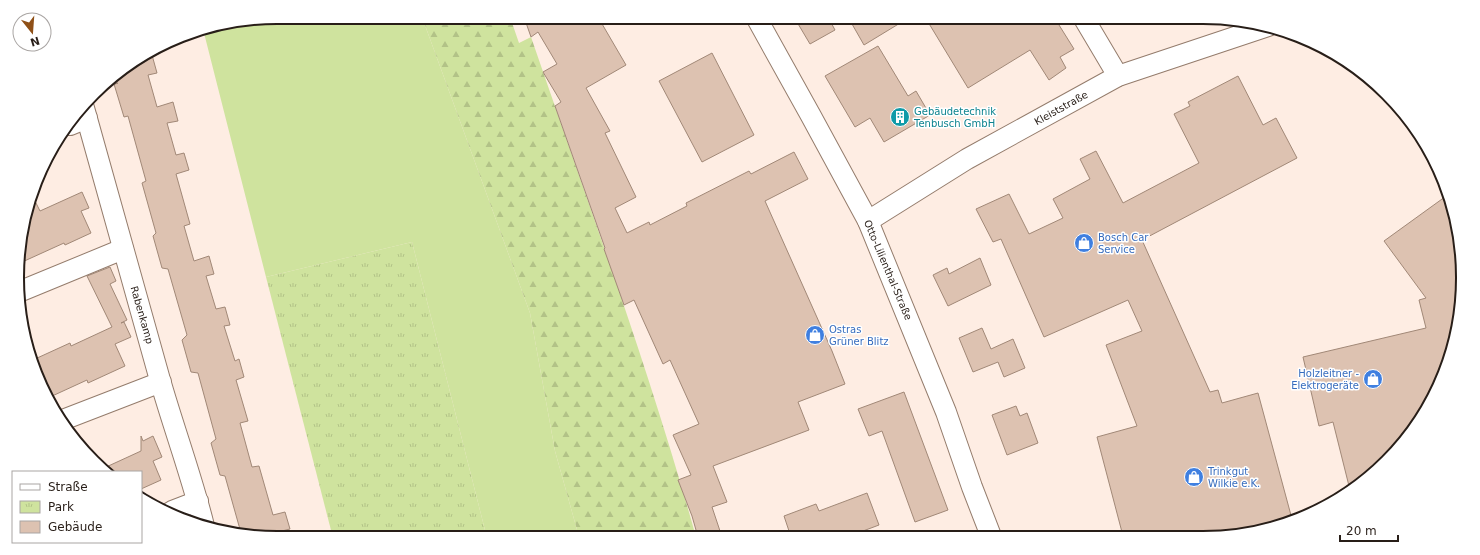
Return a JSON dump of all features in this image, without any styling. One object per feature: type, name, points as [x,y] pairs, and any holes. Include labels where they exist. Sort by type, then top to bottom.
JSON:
[{"type":"street","name":"Otto-Lilienthal-Straße","points":[[760,24],[812,116],[868,221],[946,412],[989,531]]},
{"type":"street","points":[[1087,24],[1118,76]]},
{"type":"street","name":"Kleiststraße","points":[[868,221],[967,159],[1118,76],[1256,30]]},
{"type":"street","name":"Rabenkamp","points":[[80,118],[123,249],[160,382],[198,501],[202,520]]},
{"type":"street","points":[[25,289],[123,249]]},
{"type":"street","points":[[67,418],[160,382]]},
{"type":"street","points":[[175,510],[198,501]]},
{"type":"green space","points":[[278,24],[425,24],[530,313],[555,451],[577,531],[485,531],[412,242],[266,277],[204,35],[244,26]]},
{"type":"green space","points":[[425,24],[512,24],[519,43],[531,37],[638,348],[694,531],[577,531],[555,451],[530,313]]},
{"type":"green space","points":[[412,242],[485,531],[331,531],[266,277]]},
{"type":"building","points":[[526,24],[602,24],[626,65],[586,88],[610,131],[605,133],[636,197],[615,208],[627,233],[649,222],[650,225],[687,206],[686,203],[749,171],[751,174],[794,152],[808,179],[765,201],[832,351],[845,384],[798,402],[809,430],[713,466],[727,502],[712,507],[720,531],[696,531],[678,480],[691,475],[673,435],[699,424],[670,360],[663,364],[634,300],[624,305],[555,106],[561,102],[543,72],[557,64],[538,32],[531,37]]},
{"type":"building","points":[[798,24],[832,24],[835,30],[810,44]]},
{"type":"building","points":[[852,24],[898,24],[864,45]]},
{"type":"building","points":[[929,24],[1058,24],[1074,49],[1060,57],[1066,68],[1049,80],[1030,50],[968,88]]},
{"type":"building","points":[[878,46],[908,96],[916,91],[930,115],[884,142],[870,118],[855,127],[825,76]]},
{"type":"building","points":[[712,53],[754,135],[702,162],[659,81]]},
{"type":"building","points":[[153,57],[157,73],[148,75],[157,107],[173,102],[178,121],[167,123],[176,155],[184,153],[189,170],[176,174],[190,224],[184,226],[194,261],[209,256],[214,274],[206,276],[216,309],[225,307],[230,325],[224,326],[235,361],[239,359],[244,377],[236,380],[248,421],[240,423],[252,467],[259,466],[273,515],[285,512],[290,529],[278,531],[240,528],[225,476],[220,475],[211,443],[216,439],[198,373],[191,372],[182,340],[187,335],[168,269],[162,268],[153,236],[156,233],[142,183],[146,181],[128,116],[124,117],[114,84],[113,85],[123,76]]},
{"type":"building","points":[[1238,76],[1263,125],[1276,118],[1297,158],[1142,240],[1210,392],[1218,390],[1222,403],[1258,393],[1291,515],[1236,529],[1202,531],[1122,531],[1097,437],[1137,426],[1106,345],[1142,331],[1128,300],[1044,337],[1001,239],[993,242],[976,209],[1009,194],[1029,234],[1063,218],[1053,199],[1090,179],[1080,159],[1096,151],[1123,203],[1199,163],[1174,114],[1190,106],[1188,102]]},
{"type":"building","points":[[82,192],[89,208],[81,211],[91,233],[65,245],[64,243],[25,261],[26,244],[36,202],[40,211]]},
{"type":"building","points":[[1443,198],[1454,244],[1456,278],[1454,311],[1443,359],[1430,390],[1422,404],[1404,432],[1393,445],[1370,468],[1349,484],[1333,422],[1319,426],[1303,357],[1426,328],[1419,300],[1426,298],[1384,241]]},
{"type":"building","points":[[980,258],[991,285],[948,306],[933,275],[947,268],[949,274]]},
{"type":"building","points":[[110,267],[116,281],[110,284],[127,320],[121,323],[124,322],[131,337],[115,344],[125,366],[88,383],[87,380],[53,396],[37,358],[70,343],[71,346],[112,327],[87,276]]},
{"type":"building","points":[[982,328],[991,349],[1013,339],[1025,368],[1004,377],[998,362],[973,372],[959,338]]},
{"type":"building","points":[[904,392],[948,510],[915,522],[882,431],[869,436],[858,409]]},
{"type":"building","points":[[1016,406],[1020,416],[1027,413],[1038,443],[1007,455],[992,415]]},
{"type":"building","points":[[141,436],[143,441],[153,436],[162,457],[153,461],[161,480],[142,489],[142,471],[114,471],[108,466],[141,451]]},
{"type":"building","points":[[867,493],[879,525],[863,531],[789,531],[784,516],[816,504],[819,511]]},
{"type":"place","name":"Gebäudetechnik Tenbusch GmbH","points":[[900,117]]},
{"type":"place","name":"Bosch Car Service","points":[[1084,243]]},
{"type":"place","name":"Ostras Grüner Blitz","points":[[815,335]]},
{"type":"place","name":"Holzleitner - Elektrogeräte","points":[[1373,379]]},
{"type":"place","name":"Trinkgut Wilkie e.K.","points":[[1194,477]]}]
